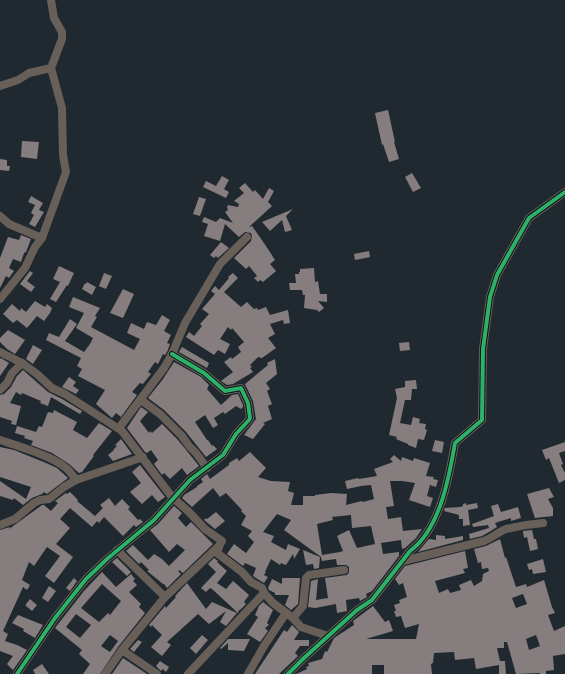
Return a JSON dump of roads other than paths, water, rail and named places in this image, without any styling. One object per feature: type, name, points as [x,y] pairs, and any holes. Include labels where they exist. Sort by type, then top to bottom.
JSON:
[{"type":"street","points":[[0,299],[25,268],[35,247],[42,238],[66,172],[63,155],[62,108],[51,68],[62,39],[62,32],[54,18],[51,0]]},
{"type":"street","points":[[0,86],[18,80],[29,73],[51,68]]},
{"type":"street","points":[[288,674],[357,610],[372,600],[410,551],[418,544],[435,520],[450,476],[455,443],[482,420],[483,349],[490,297],[498,271],[529,218],[565,192]]},
{"type":"street","points":[[0,216],[10,224],[42,238]]},
{"type":"street","points":[[119,428],[164,368],[172,354],[185,323],[220,264],[247,236]]},
{"type":"street","points":[[0,352],[22,363],[52,388],[65,394],[86,409],[119,428],[126,434],[174,499],[205,529],[222,541],[218,547],[165,597],[104,674]]},
{"type":"street","points":[[17,674],[55,618],[86,578],[154,520],[190,480],[223,455],[236,434],[250,418],[248,403],[241,388],[225,391],[204,373],[172,354]]},
{"type":"street","points":[[0,390],[12,373],[22,363]]},
{"type":"street","points":[[141,400],[160,414],[182,436],[207,468]]},
{"type":"street","points":[[0,440],[31,450],[59,463],[70,471],[76,480]]},
{"type":"street","points":[[0,525],[15,519],[34,503],[40,500],[49,499],[76,480],[143,457]]},
{"type":"street","points":[[403,561],[484,541],[506,529],[543,523]]},
{"type":"street","points":[[218,547],[217,552],[242,572],[251,582],[262,588],[264,593],[303,628],[328,636]]},
{"type":"street","points":[[117,550],[165,597]]},
{"type":"street","points":[[293,618],[303,606],[306,578],[309,575],[344,570]]},
{"type":"street","points":[[188,674],[264,593]]},
{"type":"street","points":[[248,674],[264,646],[286,613]]},
{"type":"street","points":[[122,650],[157,674]]}]
